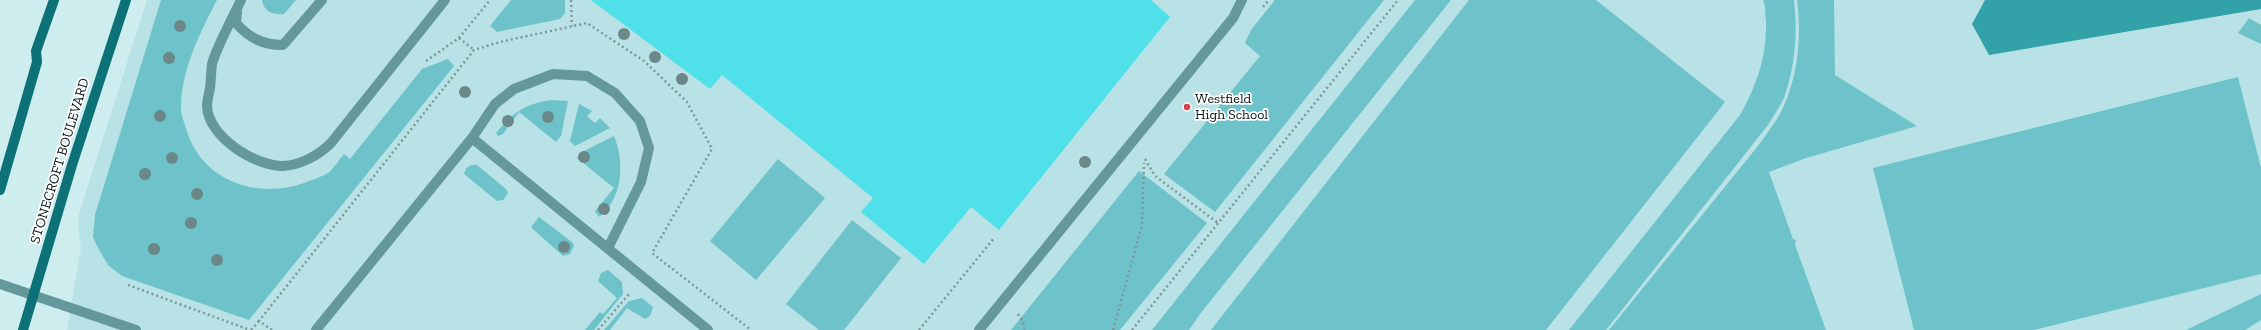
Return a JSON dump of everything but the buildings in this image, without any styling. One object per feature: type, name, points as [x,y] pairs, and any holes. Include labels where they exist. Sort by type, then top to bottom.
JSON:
[{"type":"main road","points":[[0,190],[37,62],[36,51],[54,0]]},
{"type":"main road","name":"STONECROFT BOULEVARD","points":[[22,330],[34,296],[72,165],[126,0]]},
{"type":"lane","points":[[239,4],[236,23],[243,31],[268,45],[283,45],[322,0]]},
{"type":"lane","points":[[239,4],[212,63],[207,107],[212,124],[223,138],[235,147],[264,163],[283,166],[306,160],[322,152],[331,143],[445,0]]},
{"type":"lane","points":[[979,330],[1233,18],[1242,0]]},
{"type":"lane","points":[[316,330],[472,138],[495,104],[514,89],[553,74],[588,76],[615,93],[640,121],[649,148],[641,182],[608,248]]},
{"type":"lane","points":[[472,138],[708,330]]},
{"type":"lane","points":[[0,284],[136,330]]},
{"type":"path","points":[[421,64],[459,38],[490,0]]},
{"type":"path","points":[[571,0],[572,26]]},
{"type":"path","points":[[1132,330],[1398,0]]},
{"type":"path","points":[[459,38],[474,50]]},
{"type":"path","points":[[1113,330],[1142,225],[1144,157],[1155,176],[1218,223]]},
{"type":"path","points":[[919,330],[996,237]]},
{"type":"path","points":[[652,253],[751,330]]},
{"type":"path","points":[[128,285],[250,330],[259,321]]},
{"type":"path","points":[[598,330],[632,290]]},
{"type":"path","points":[[1017,314],[1022,320],[1025,330]]},
{"type":"shaded area","name":"Westfield High School","points":[[147,0],[2261,0],[2261,330],[67,330],[81,248],[78,225],[79,214]]},
{"type":"shaded area","points":[[161,0],[217,0],[204,25],[188,66],[182,94],[182,114],[187,132],[195,150],[206,164],[220,175],[236,183],[254,188],[272,189],[291,187],[328,173],[344,154],[350,159],[422,69],[448,59],[454,66],[249,320],[122,276],[108,265],[93,237],[95,215]]},
{"type":"shaded area","points":[[262,0],[296,0],[284,14],[280,14],[267,10]]},
{"type":"shaded area","points":[[511,0],[565,0],[565,13],[560,19],[497,32],[490,26]]},
{"type":"shaded area","points":[[1275,0],[1384,0],[1215,212],[1164,174],[1260,56],[1245,43],[1251,30]]},
{"type":"shaded area","points":[[1415,0],[1451,0],[1200,314],[1189,330],[1152,330]]},
{"type":"shaded area","points":[[1469,0],[1596,0],[1725,102],[1546,330],[1211,330]]},
{"type":"shaded area","points":[[1763,0],[1794,0],[1796,25],[1795,50],[1788,86],[1781,105],[1768,125],[1606,330],[1569,330],[1740,115],[1756,81],[1763,58],[1766,21]]},
{"type":"shaded area","points":[[1797,0],[1834,0],[1835,75],[1917,126],[1806,158],[1769,172],[1793,239],[1796,240],[1795,245],[1826,330],[1609,330],[1762,141],[1779,116],[1787,99],[1795,71],[1799,43]]},
{"type":"shaded area","points":[[1985,0],[2261,0],[2261,9],[1989,55],[1972,24]]},
{"type":"shaded area","points":[[2249,18],[2261,25],[2261,44],[2238,33]]},
{"type":"shaded area","points":[[2238,77],[2261,168],[2261,274],[2034,330],[1914,330],[1873,168]]},
{"type":"shaded area","points":[[551,100],[568,101],[561,136],[556,142],[519,112],[503,134],[498,136],[496,133],[514,114],[520,110],[534,104]]},
{"type":"shaded area","points":[[579,104],[592,111],[587,116],[595,123],[600,118],[610,128],[575,146],[570,141]]},
{"type":"shaded area","points":[[614,136],[620,157],[620,180],[613,200],[599,217],[595,211],[614,188],[577,158],[582,152]]},
{"type":"shaded area","points":[[778,159],[825,198],[756,280],[710,241]]},
{"type":"shaded area","points":[[477,165],[506,189],[508,193],[503,200],[497,201],[464,174],[469,166]]},
{"type":"shaded area","points":[[1139,171],[1207,223],[1120,330],[1011,330]]},
{"type":"shaded area","points":[[539,217],[572,242],[574,246],[570,254],[563,256],[531,227]]},
{"type":"shaded area","points":[[852,220],[901,258],[844,330],[819,330],[786,304]]},
{"type":"shaded area","points":[[608,270],[622,282],[623,294],[594,330],[585,330],[600,312],[603,314],[617,298],[598,281],[601,273]]},
{"type":"shaded area","points":[[2261,294],[2261,320],[2245,330],[2186,330]]},
{"type":"shaded area","points":[[642,298],[653,307],[650,316],[645,319],[627,308],[610,330],[604,330],[629,301]]},
{"type":"place","name":"Westfield High School","points":[[1187,107]]}]
